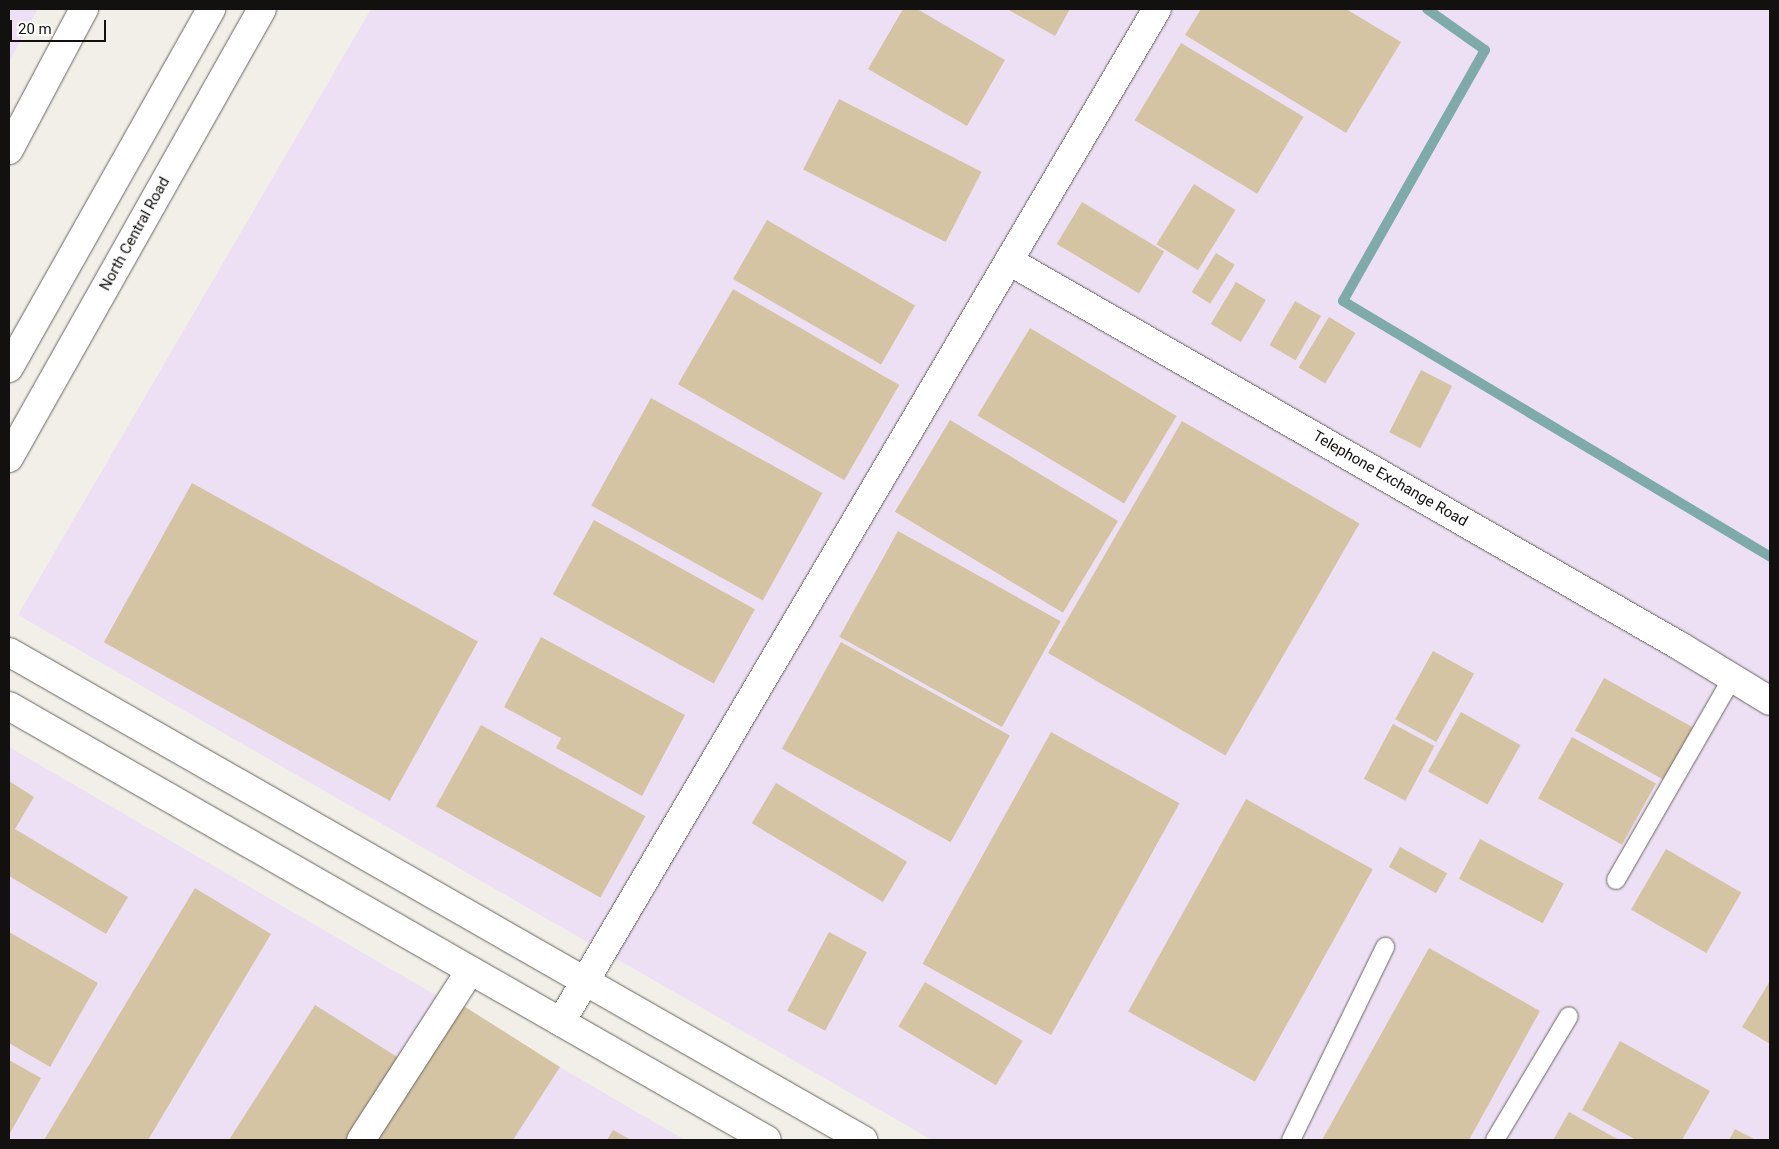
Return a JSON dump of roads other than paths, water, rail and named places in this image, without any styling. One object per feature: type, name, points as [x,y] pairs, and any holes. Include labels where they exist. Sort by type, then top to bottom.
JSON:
[{"type":"street","points":[[9,150],[84,9]]},
{"type":"street","points":[[9,368],[211,9]]},
{"type":"street","name":"North Central Road","points":[[9,458],[262,9]]},
{"type":"street","points":[[561,1022],[1157,9]]},
{"type":"street","name":"Telephone Exchange Road","points":[[1009,261],[1680,646],[1770,701]]},
{"type":"street","points":[[9,652],[863,1140]]},
{"type":"street","points":[[9,706],[767,1140]]},
{"type":"street","points":[[361,1140],[470,971]]},
{"type":"lane","points":[[1616,880],[1732,678]]},
{"type":"lane","points":[[1291,1140],[1386,947]]},
{"type":"lane","points":[[1495,1140],[1569,1016]]},
{"type":"waterway","points":[[1427,9],[1485,50],[1343,301],[1770,557]]}]
